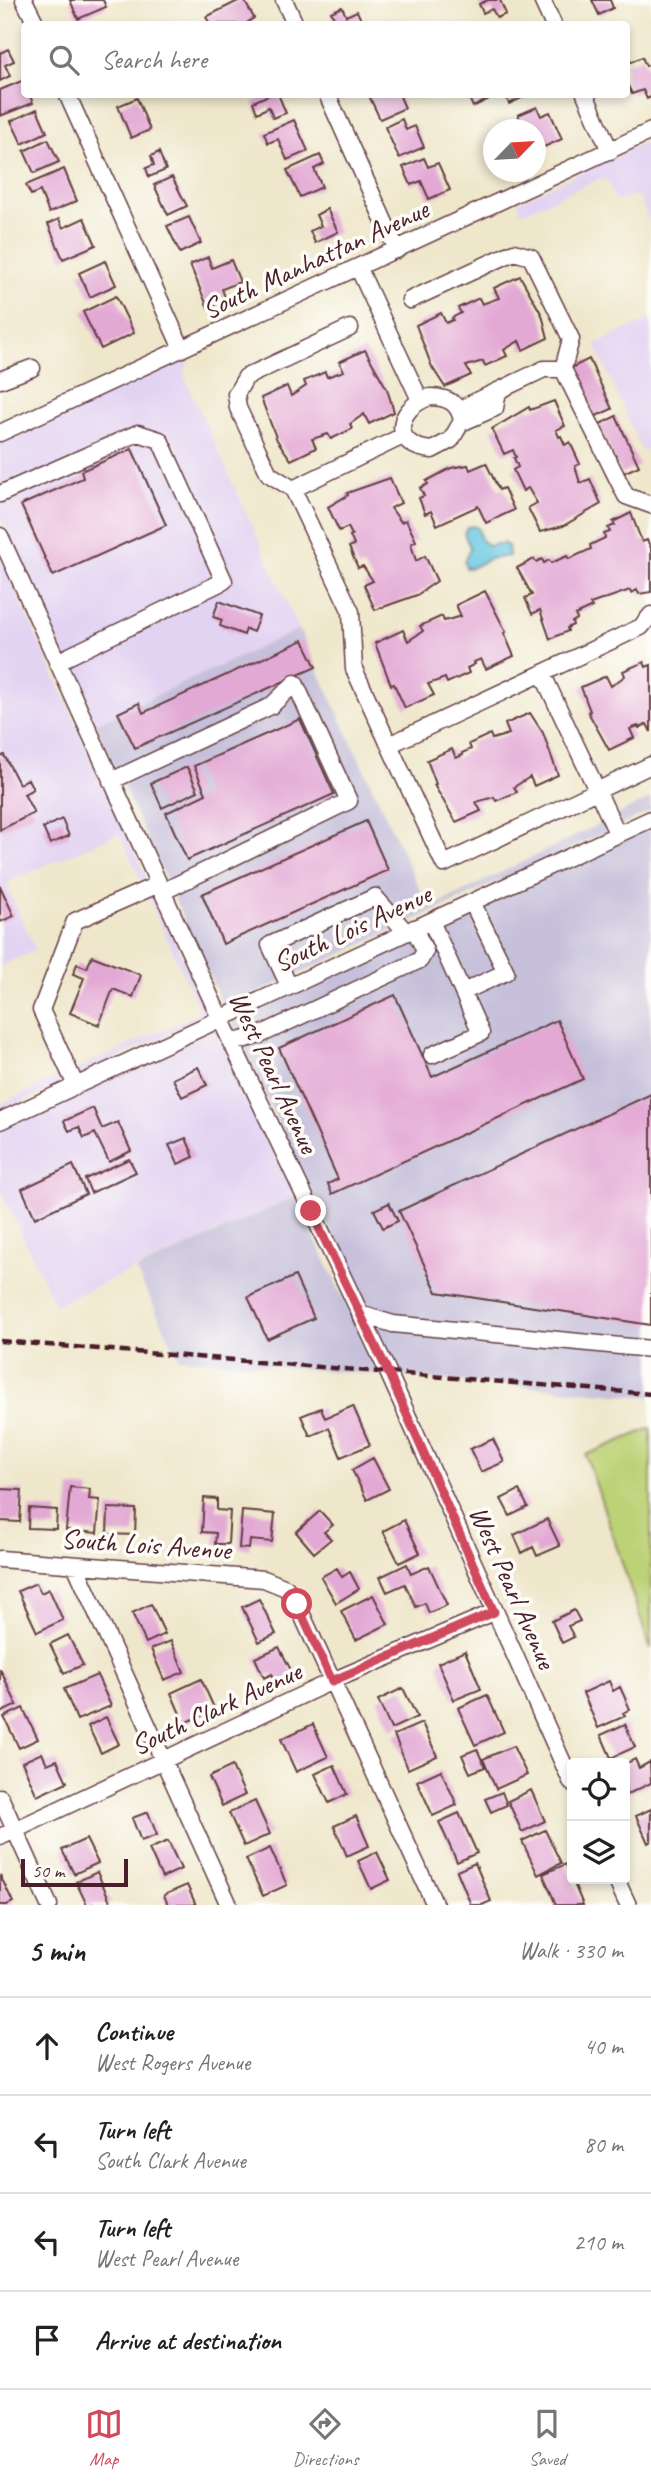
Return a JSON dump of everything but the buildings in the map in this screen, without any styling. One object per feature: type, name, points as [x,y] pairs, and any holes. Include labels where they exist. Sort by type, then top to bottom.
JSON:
[{"type":"street","points":[[24,0],[34,21]]},
{"type":"street","points":[[284,0],[294,21]]},
{"type":"street","points":[[542,0],[552,21]]},
{"type":"street","points":[[69,98],[182,349]]},
{"type":"street","points":[[329,98],[397,250]]},
{"type":"street","points":[[587,98],[610,151]]},
{"type":"street","name":"South Manhattan Avenue","points":[[0,433],[651,131]]},
{"type":"street","points":[[410,300],[514,252],[524,253],[538,265],[570,338],[563,369],[626,496],[651,505]]},
{"type":"street","points":[[358,267],[420,400]]},
{"type":"street","points":[[350,328],[246,377],[236,394],[238,408],[269,474],[293,489],[351,612],[354,669],[444,864],[651,765]]},
{"type":"street","points":[[0,380],[32,368]]},
{"type":"street","points":[[460,416],[453,401],[441,397],[420,400],[405,414],[403,436],[411,445],[432,450],[451,440],[460,416],[498,391],[544,369],[563,369]]},
{"type":"street","points":[[0,494],[138,433],[160,440],[224,581],[57,662]]},
{"type":"street","points":[[293,489],[403,436]]},
{"type":"street","name":"West Pearl Avenue","points":[[0,536],[231,1043],[360,1314],[567,1772]]},
{"type":"street","points":[[388,745],[640,627],[651,615]]},
{"type":"street","points":[[542,673],[618,835]]},
{"type":"street","points":[[76,1086],[41,1010],[75,921],[161,888],[349,801],[295,683],[271,706],[111,781]]},
{"type":"street","name":"South Lois Avenue","points":[[0,1121],[651,819]]},
{"type":"street","points":[[231,1043],[260,1035],[421,960],[425,951],[410,930],[375,897],[271,945],[289,986]]},
{"type":"street","points":[[463,992],[506,972],[472,902]]},
{"type":"street","points":[[431,921],[481,1033],[432,1055]]},
{"type":"street","points":[[360,1314],[393,1324],[651,1349]]},
{"type":"street","name":"South Lois Avenue","points":[[0,1559],[264,1579],[286,1588],[297,1604],[332,1681]]},
{"type":"street","points":[[75,1565],[229,1905]]},
{"type":"street","name":"South Clark Avenue","points":[[8,1834],[332,1681],[494,1612]]},
{"type":"street","points":[[332,1681],[435,1905]]},
{"type":"street","points":[[0,1797],[8,1834],[49,1905]]},
{"type":"street","points":[[618,1884],[628,1905]]},
{"type":"shaded area","points":[[651,139],[651,225],[639,197],[633,195],[617,202],[608,182],[601,178],[522,213],[517,202]]},
{"type":"shaded area","points":[[651,319],[651,447],[642,451],[595,344]]},
{"type":"shaded area","points":[[185,356],[188,364],[183,374],[299,629],[95,724],[0,516],[0,442]]},
{"type":"shaded area","points":[[0,556],[209,1015],[0,1113],[0,1104],[195,1015],[199,1009],[121,837],[117,834],[10,881],[8,889],[36,950],[0,966]]},
{"type":"shaded area","points":[[299,629],[426,903],[434,906],[651,798],[651,811],[224,1008],[95,724]]},
{"type":"shaded area","points":[[651,827],[651,1397],[399,1376],[230,1021]]},
{"type":"shaded area","points":[[215,1028],[295,1197],[55,1305],[0,1189],[0,1129]]},
{"type":"shaded area","points":[[295,1197],[380,1375],[179,1358],[136,1270]]},
{"type":"green space","points":[[651,1428],[651,1650],[586,1455]]},
{"type":"water","points":[[468,527],[478,528],[481,540],[488,546],[503,543],[508,546],[509,556],[489,559],[466,568],[464,561],[470,548],[464,533]]},
{"type":"railway","points":[[0,1341],[651,1394]]},
{"type":"route","points":[[297,1604],[332,1681],[494,1612],[388,1372],[311,1211]]}]
